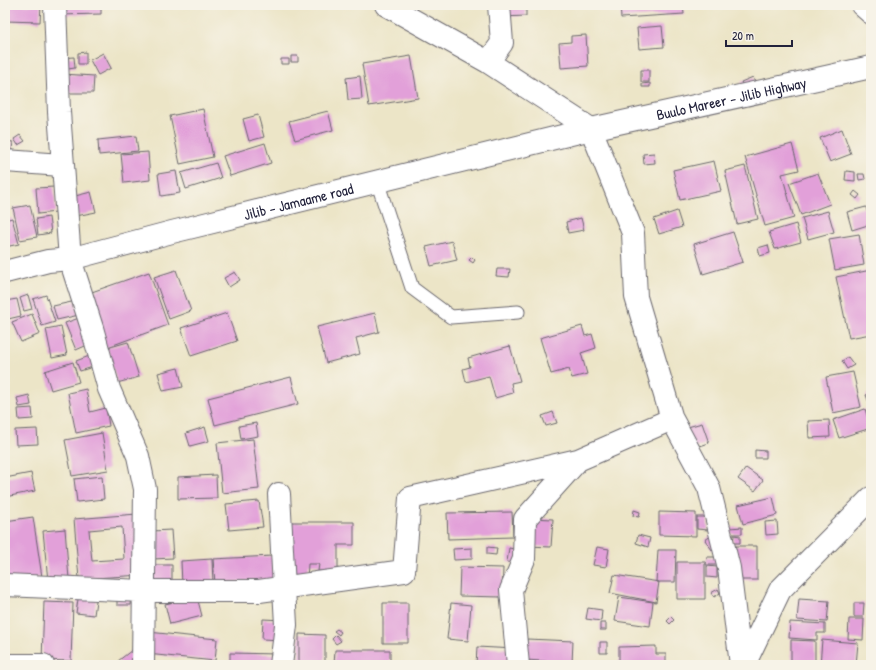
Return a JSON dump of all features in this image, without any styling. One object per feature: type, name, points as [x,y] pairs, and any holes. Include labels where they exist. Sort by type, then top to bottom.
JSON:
[{"type":"street","points":[[55,5],[62,165],[70,259],[110,389],[138,456],[145,489],[143,591],[144,665]]},
{"type":"street","points":[[386,5],[488,62],[591,129],[633,233],[636,297],[672,419],[709,488],[729,568],[741,665]]},
{"type":"street","points":[[488,62],[502,43],[499,5]]},
{"type":"street","points":[[862,5],[871,13]]},
{"type":"street","name":"Buulo Mareer - Jilib Highway","points":[[591,129],[871,68]]},
{"type":"street","name":"Jilib - Jamaame road","points":[[5,272],[48,261],[70,259],[172,232],[591,129]]},
{"type":"street","points":[[5,160],[62,165]]},
{"type":"street","points":[[5,585],[143,591],[259,591],[404,571],[410,498],[578,460],[672,419]]},
{"type":"street","points":[[518,665],[511,590],[524,559],[525,519],[578,460]]},
{"type":"street","points":[[278,494],[286,625],[281,665]]},
{"type":"street","points":[[744,665],[780,590],[871,498]]},
{"type":"street","points":[[5,665],[43,665]]},
{"type":"lane","points":[[377,181],[412,288],[451,317],[518,312]]},
{"type":"building","points":[[5,5],[41,5],[40,22],[5,21]]},
{"type":"building","points":[[59,5],[101,5],[101,14],[59,15]]},
{"type":"building","points":[[502,5],[526,5],[526,16],[502,17]]},
{"type":"building","points":[[620,5],[683,5],[684,14],[621,18]]},
{"type":"building","points":[[662,26],[664,47],[639,49],[637,28]]},
{"type":"building","points":[[586,35],[588,66],[561,68],[559,43],[571,42],[571,36]]},
{"type":"building","points":[[86,52],[86,64],[78,64],[78,53]]},
{"type":"building","points":[[103,53],[111,68],[98,75],[90,60]]},
{"type":"building","points":[[291,56],[298,56],[298,62],[291,62]]},
{"type":"building","points":[[411,56],[418,98],[369,106],[362,64]]},
{"type":"building","points":[[74,57],[75,68],[61,70],[59,58]]},
{"type":"building","points":[[281,59],[289,59],[289,64],[281,64]]},
{"type":"building","points":[[641,70],[649,70],[649,82],[641,82]]},
{"type":"building","points":[[63,74],[94,76],[93,93],[62,93]]},
{"type":"building","points":[[360,76],[362,99],[348,100],[346,78]]},
{"type":"building","points":[[753,77],[756,85],[745,90],[741,82]]},
{"type":"building","points":[[650,83],[650,87],[642,87],[642,84]]},
{"type":"building","points":[[203,109],[213,157],[180,164],[170,116]]},
{"type":"building","points":[[328,111],[333,130],[295,140],[289,121]]},
{"type":"building","points":[[258,115],[264,137],[249,141],[243,119]]},
{"type":"building","points":[[842,129],[851,154],[830,162],[820,138]]},
{"type":"building","points":[[20,135],[25,141],[18,145],[14,139]]},
{"type":"building","points":[[136,136],[138,151],[99,155],[98,140]]},
{"type":"building","points":[[5,141],[13,142],[11,157],[5,155]]},
{"type":"building","points":[[265,143],[271,163],[230,176],[223,156]]},
{"type":"building","points":[[792,144],[799,170],[782,174],[794,218],[765,226],[745,157]]},
{"type":"building","points":[[148,152],[150,180],[124,183],[121,154]]},
{"type":"building","points":[[654,153],[655,163],[644,164],[643,154]]},
{"type":"building","points":[[714,161],[721,191],[680,200],[673,170]]},
{"type":"building","points":[[216,163],[221,178],[186,189],[181,173]]},
{"type":"building","points":[[745,166],[758,219],[737,224],[725,171]]},
{"type":"building","points":[[176,171],[180,193],[161,196],[158,174]]},
{"type":"building","points":[[846,171],[855,172],[855,181],[845,180]]},
{"type":"building","points":[[818,173],[830,204],[801,215],[789,183]]},
{"type":"building","points":[[858,174],[864,174],[865,179],[859,180]]},
{"type":"building","points":[[54,187],[56,212],[38,214],[36,188]]},
{"type":"building","points":[[855,191],[860,195],[857,199],[852,195]]},
{"type":"building","points":[[91,192],[96,212],[76,216],[71,197]]},
{"type":"building","points":[[30,205],[37,237],[20,240],[13,208]]},
{"type":"building","points":[[866,207],[871,224],[852,230],[847,212]]},
{"type":"building","points":[[677,211],[682,227],[659,234],[654,219]]},
{"type":"building","points":[[828,211],[834,232],[808,239],[802,218]]},
{"type":"building","points":[[49,217],[51,233],[38,235],[36,219]]},
{"type":"building","points":[[12,218],[19,244],[5,247],[5,220]]},
{"type":"building","points":[[581,218],[584,230],[568,233],[566,222]]},
{"type":"building","points":[[796,224],[801,242],[775,249],[769,232]]},
{"type":"building","points":[[733,232],[743,262],[703,274],[694,244]]},
{"type":"building","points":[[859,234],[864,265],[835,270],[829,239]]},
{"type":"building","points":[[452,241],[457,260],[431,266],[426,247]]},
{"type":"building","points":[[768,245],[770,253],[760,256],[758,248]]},
{"type":"building","points":[[472,257],[475,260],[473,263],[469,260]]},
{"type":"building","points":[[497,269],[510,269],[509,277],[496,276]]},
{"type":"building","points":[[176,270],[191,311],[169,319],[154,277]]},
{"type":"building","points":[[871,270],[871,334],[849,338],[836,277]]},
{"type":"building","points":[[149,272],[168,325],[105,348],[86,294]]},
{"type":"building","points":[[235,272],[240,280],[229,287],[224,278]]},
{"type":"building","points":[[28,295],[32,309],[24,311],[20,298]]},
{"type":"building","points":[[46,295],[55,322],[42,326],[33,299]]},
{"type":"building","points":[[17,299],[21,316],[8,319],[5,301]]},
{"type":"building","points":[[76,301],[79,315],[57,320],[53,306]]},
{"type":"building","points":[[227,313],[237,341],[191,356],[181,328]]},
{"type":"building","points":[[375,313],[379,332],[356,338],[360,354],[326,363],[317,327]]},
{"type":"building","points":[[32,314],[40,334],[21,342],[12,322]]},
{"type":"building","points":[[82,317],[92,343],[76,350],[65,323]]},
{"type":"building","points":[[61,326],[67,355],[52,358],[46,329]]},
{"type":"building","points":[[582,326],[585,336],[592,334],[596,348],[581,353],[587,374],[572,378],[569,369],[551,374],[540,338]]},
{"type":"building","points":[[128,342],[139,377],[117,383],[107,348]]},
{"type":"building","points":[[510,346],[520,381],[511,383],[513,393],[495,398],[489,376],[466,382],[463,369],[470,367],[468,358]]},
{"type":"building","points":[[92,355],[96,366],[80,371],[76,361]]},
{"type":"building","points":[[848,357],[854,365],[847,369],[842,361]]},
{"type":"building","points":[[73,362],[79,382],[51,390],[45,371]]},
{"type":"building","points":[[178,368],[183,387],[163,391],[158,373]]},
{"type":"building","points":[[853,372],[861,407],[833,413],[826,377]]},
{"type":"building","points":[[291,377],[298,404],[215,425],[208,398]]},
{"type":"building","points":[[86,389],[90,412],[106,408],[109,426],[76,433],[68,393]]},
{"type":"building","points":[[871,393],[871,408],[866,395]]},
{"type":"building","points":[[29,395],[31,405],[19,407],[17,398]]},
{"type":"building","points":[[32,408],[33,419],[19,420],[18,409]]},
{"type":"building","points":[[865,409],[871,428],[839,438],[833,420]]},
{"type":"building","points":[[8,410],[9,419],[5,420],[5,411]]},
{"type":"building","points":[[553,412],[557,423],[546,426],[542,416]]},
{"type":"building","points":[[829,420],[830,437],[809,438],[808,421]]},
{"type":"building","points":[[256,423],[258,436],[241,439],[239,426]]},
{"type":"building","points":[[702,423],[709,443],[691,449],[684,428]]},
{"type":"building","points":[[205,427],[209,441],[190,446],[186,433]]},
{"type":"building","points":[[37,429],[38,444],[16,445],[15,430]]},
{"type":"building","points":[[102,433],[108,470],[72,476],[65,440]]},
{"type":"building","points":[[253,439],[259,489],[222,493],[217,443]]},
{"type":"building","points":[[755,450],[766,451],[766,458],[755,458]]},
{"type":"building","points":[[746,468],[763,480],[755,491],[738,479]]},
{"type":"building","points":[[31,473],[35,491],[5,497],[5,478]]},
{"type":"building","points":[[216,475],[217,498],[178,499],[178,477]]},
{"type":"building","points":[[102,476],[104,499],[77,502],[74,479]]},
{"type":"building","points":[[773,497],[777,515],[743,524],[738,505]]},
{"type":"building","points":[[259,501],[263,527],[229,530],[226,504]]},
{"type":"building","points":[[634,510],[640,512],[639,517],[633,516]]},
{"type":"building","points":[[512,512],[513,537],[448,539],[447,513]]},
{"type":"building","points":[[659,512],[696,513],[696,536],[659,535]]},
{"type":"building","points":[[137,514],[142,575],[79,579],[74,519]],"holes":[[[122,527],[124,559],[92,561],[89,530]]]},
{"type":"building","points":[[33,517],[42,577],[7,582],[5,567],[5,521]]},
{"type":"building","points":[[697,517],[708,517],[708,530],[697,529]]},
{"type":"building","points":[[530,518],[553,519],[551,547],[528,546]]},
{"type":"building","points":[[777,521],[778,534],[766,535],[765,522]]},
{"type":"building","points":[[288,522],[354,522],[354,545],[338,545],[338,571],[318,571],[319,564],[308,564],[307,580],[288,580]]},
{"type":"building","points":[[742,527],[742,534],[731,534],[730,528]]},
{"type":"building","points":[[65,529],[69,579],[48,581],[43,531]]},
{"type":"building","points":[[171,530],[173,558],[153,559],[152,531]]},
{"type":"building","points":[[714,534],[721,543],[712,550],[705,540]]},
{"type":"building","points":[[638,535],[650,538],[648,547],[636,543]]},
{"type":"building","points":[[734,535],[740,536],[740,543],[733,543]]},
{"type":"building","points":[[732,546],[757,546],[757,580],[732,580]]},
{"type":"building","points":[[487,547],[497,548],[496,555],[487,554]]},
{"type":"building","points":[[597,547],[609,549],[606,567],[593,565]]},
{"type":"building","points":[[472,548],[472,559],[454,560],[453,549]]},
{"type":"building","points":[[509,548],[518,550],[516,563],[507,562]]},
{"type":"building","points":[[658,550],[676,550],[675,582],[656,582]]},
{"type":"building","points":[[272,556],[274,579],[215,583],[213,559]]},
{"type":"building","points":[[707,557],[718,557],[718,565],[706,565]]},
{"type":"building","points":[[212,559],[213,584],[182,585],[181,561]]},
{"type":"building","points":[[677,562],[705,562],[705,599],[677,599]]},
{"type":"building","points":[[150,565],[172,565],[172,581],[150,581]]},
{"type":"building","points":[[707,566],[717,567],[717,578],[707,577]]},
{"type":"building","points":[[460,567],[503,568],[502,597],[459,596]]},
{"type":"building","points":[[614,575],[659,582],[656,602],[610,593]]},
{"type":"building","points":[[718,589],[720,593],[714,597],[711,593]]},
{"type":"building","points":[[79,592],[97,594],[94,615],[76,613]]},
{"type":"building","points":[[117,594],[132,595],[131,605],[117,605]]},
{"type":"building","points":[[197,597],[202,616],[170,624],[165,604]]},
{"type":"building","points":[[619,597],[653,602],[650,626],[615,621]]},
{"type":"building","points":[[799,599],[829,601],[827,622],[797,620]]},
{"type":"building","points":[[44,602],[73,603],[71,661],[42,660]]},
{"type":"building","points":[[383,603],[408,603],[408,643],[383,643]]},
{"type":"building","points":[[451,603],[471,605],[468,641],[447,639]]},
{"type":"building","points":[[854,603],[864,603],[863,617],[854,617]]},
{"type":"building","points":[[588,608],[602,610],[601,621],[586,619]]},
{"type":"building","points":[[671,617],[674,620],[670,624],[667,621]]},
{"type":"building","points":[[263,619],[283,620],[282,640],[262,639]]},
{"type":"building","points":[[849,619],[864,619],[863,640],[848,639]]},
{"type":"building","points":[[790,622],[825,624],[825,633],[817,633],[817,640],[789,638]]},
{"type":"building","points":[[600,623],[606,623],[606,630],[600,630]]},
{"type":"building","points":[[337,629],[341,632],[339,635],[334,631]]},
{"type":"building","points":[[148,632],[217,639],[215,661],[147,654]]},
{"type":"building","points":[[299,634],[325,635],[325,665],[299,665]]},
{"type":"building","points":[[336,635],[341,641],[336,644],[332,639]]},
{"type":"building","points":[[527,639],[573,641],[572,663],[526,660]]},
{"type":"building","points":[[791,640],[815,641],[815,665],[791,665]]},
{"type":"building","points":[[822,640],[858,643],[856,665],[820,665]]},
{"type":"building","points":[[600,642],[607,642],[607,653],[600,653]]},
{"type":"building","points":[[656,646],[656,654],[666,654],[666,665],[619,665],[619,647]]},
{"type":"building","points":[[477,647],[515,649],[514,665],[476,665]]},
{"type":"building","points":[[132,650],[142,662],[139,665],[122,665],[118,661]]},
{"type":"building","points":[[335,650],[390,650],[390,662],[404,662],[404,665],[334,665]]},
{"type":"building","points":[[230,653],[277,654],[277,665],[230,665]]}]
